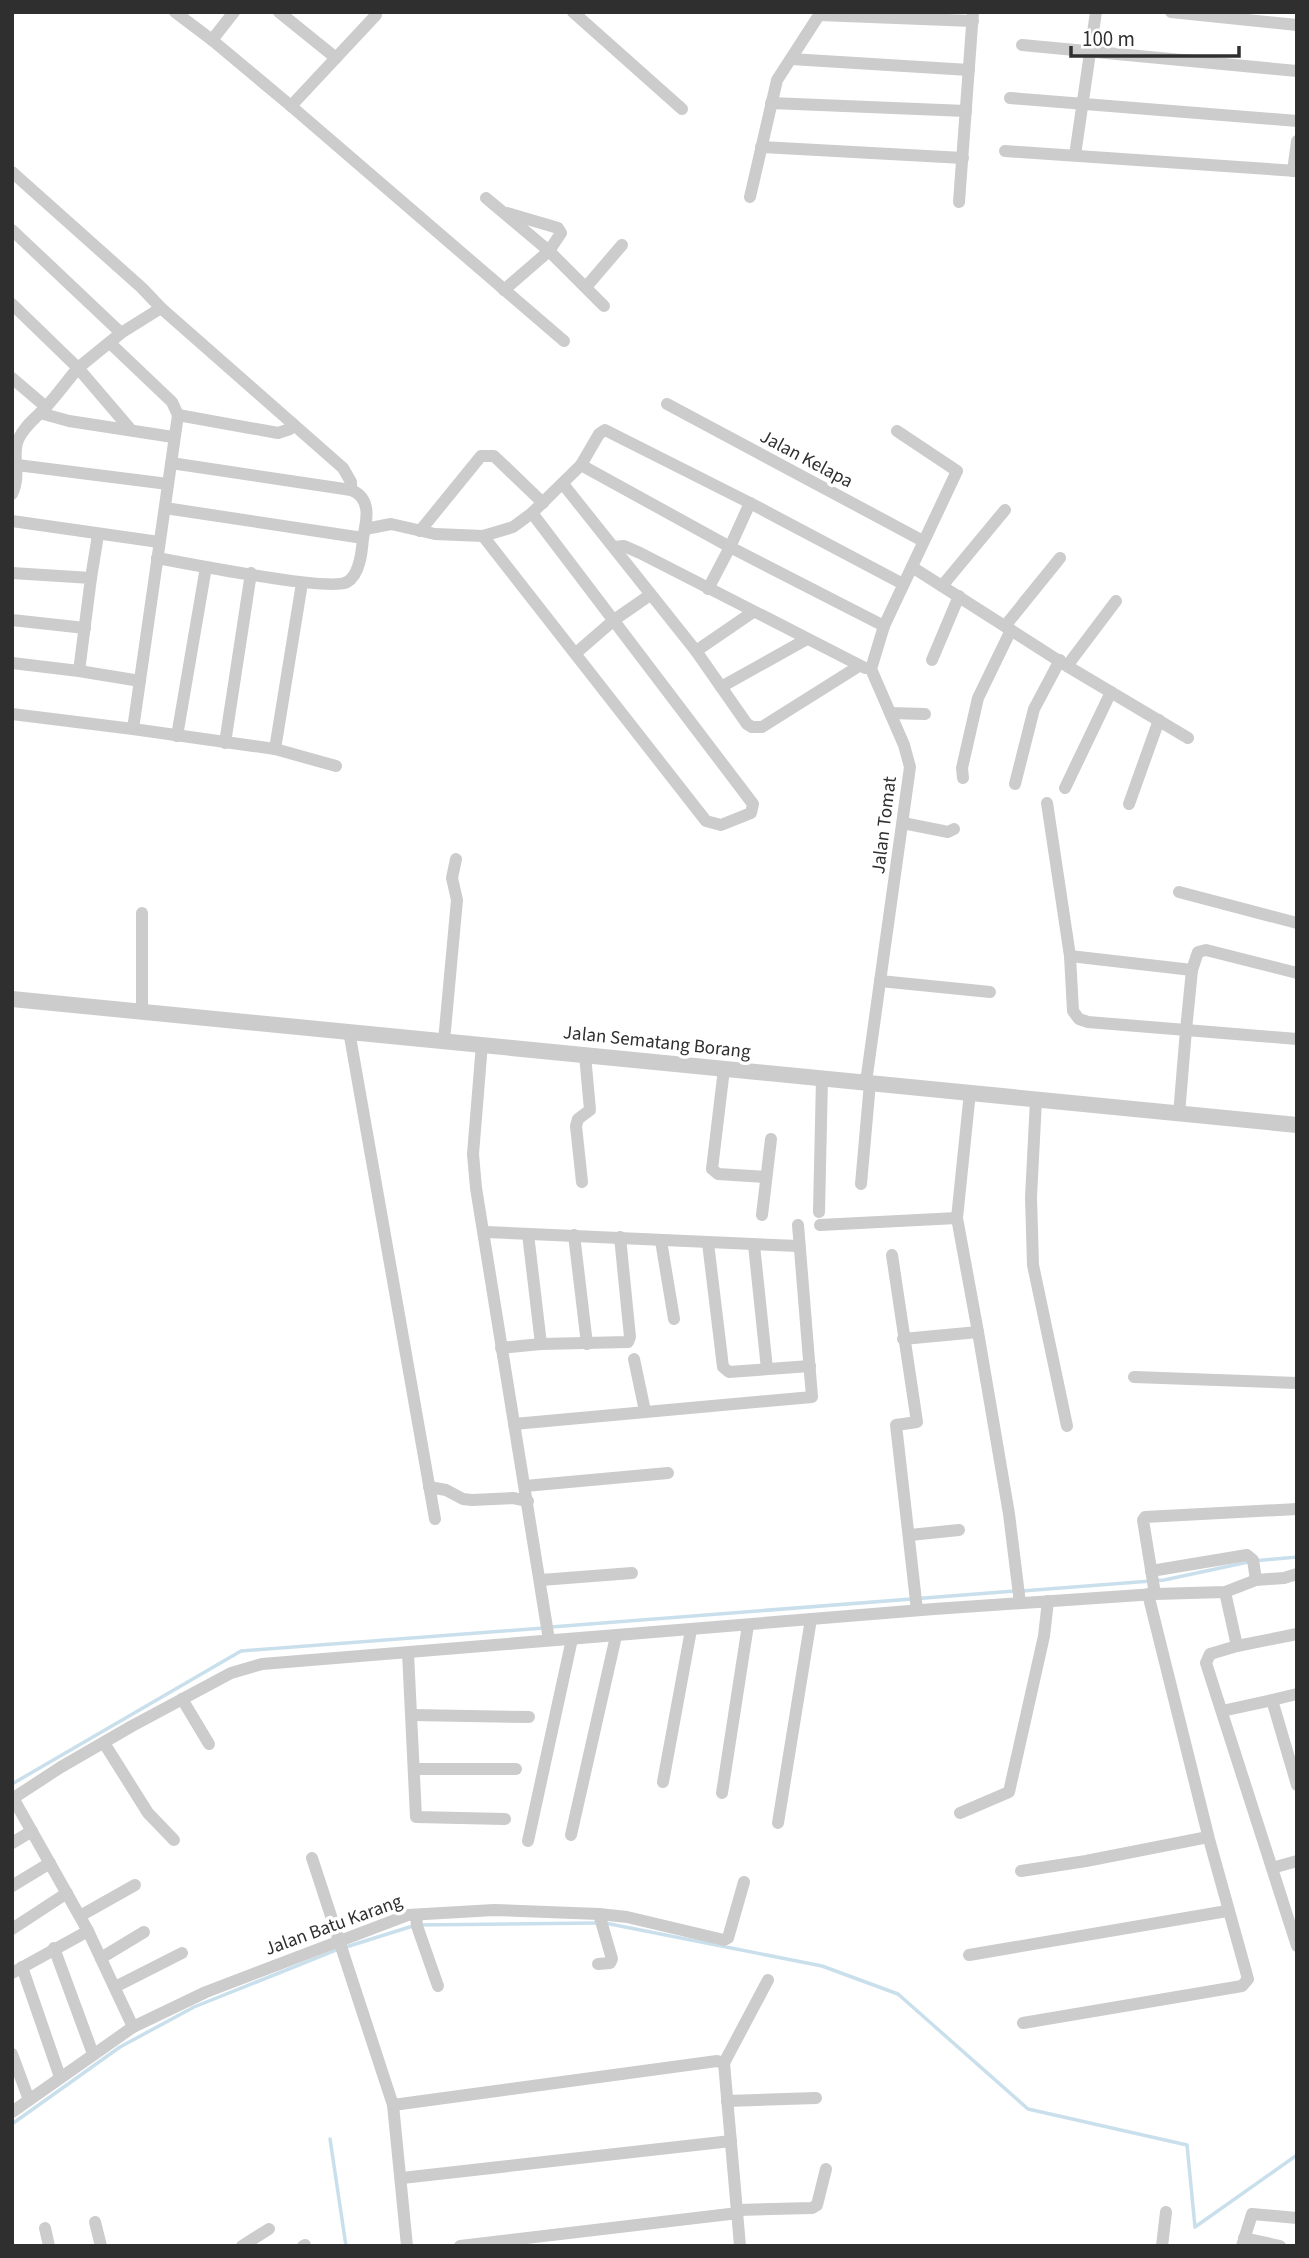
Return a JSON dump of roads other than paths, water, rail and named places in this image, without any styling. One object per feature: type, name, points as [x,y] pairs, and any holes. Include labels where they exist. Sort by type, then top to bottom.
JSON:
[{"type":"street","points":[[175,12],[291,106],[564,341]]},
{"type":"street","points":[[212,40],[234,12]]},
{"type":"street","points":[[279,12],[336,58]]},
{"type":"street","points":[[573,12],[682,109]]},
{"type":"street","points":[[1075,155],[1096,12]]},
{"type":"street","points":[[1171,12],[1297,25]]},
{"type":"street","points":[[750,197],[777,80],[820,14],[973,16],[959,202]]},
{"type":"street","points":[[291,106],[376,15]]},
{"type":"street","points":[[1022,45],[1297,71]]},
{"type":"street","points":[[790,60],[970,70]]},
{"type":"street","points":[[1010,98],[1297,121]]},
{"type":"street","points":[[771,103],[966,111]]},
{"type":"street","points":[[1004,151],[1295,171],[1297,141]]},
{"type":"street","points":[[761,148],[963,158]]},
{"type":"street","points":[[12,172],[343,468],[351,482],[351,490]]},
{"type":"street","points":[[486,198],[549,251],[604,306]]},
{"type":"street","points":[[503,211],[559,229],[560,234],[549,251],[505,290]]},
{"type":"street","points":[[12,230],[121,333]]},
{"type":"street","points":[[586,287],[622,245]]},
{"type":"street","points":[[12,304],[78,368],[131,430]]},
{"type":"street","points":[[12,494],[18,473],[15,454],[28,424],[78,368],[121,333],[161,308]]},
{"type":"street","points":[[110,343],[172,402],[178,415],[133,729]]},
{"type":"street","points":[[12,378],[43,410],[69,421],[173,437]]},
{"type":"street","name":"Jalan Kelapa","points":[[670,406],[923,541]]},
{"type":"street","points":[[178,415],[278,433],[285,432],[293,424]]},
{"type":"street","points":[[165,508],[364,534],[391,524],[421,531],[484,536],[513,527],[532,513],[581,466],[599,433],[609,431],[903,584]]},
{"type":"street","points":[[563,484],[696,652],[747,724],[762,727],[865,668],[957,471],[897,431]]},
{"type":"street","points":[[421,531],[481,456],[497,459],[543,503]]},
{"type":"street","points":[[157,558],[302,583],[339,585],[346,583],[355,574],[367,519],[365,501],[351,490],[171,463]]},
{"type":"street","points":[[17,466],[169,484]]},
{"type":"street","points":[[581,466],[884,626]]},
{"type":"street","points":[[708,589],[750,503]]},
{"type":"street","points":[[943,586],[1005,510]]},
{"type":"street","points":[[484,536],[706,821],[721,825],[751,813],[753,804],[532,513]]},
{"type":"street","points":[[12,521],[159,542]]},
{"type":"street","points":[[79,671],[98,535]]},
{"type":"street","points":[[614,547],[629,548],[865,668]]},
{"type":"street","points":[[963,778],[962,768],[978,698],[1008,628],[1060,558]]},
{"type":"street","points":[[177,736],[206,567]]},
{"type":"street","points":[[912,567],[1188,737]]},
{"type":"street","points":[[12,573],[91,578]]},
{"type":"street","points":[[225,743],[251,573]]},
{"type":"street","points":[[275,749],[302,583]]},
{"type":"street","points":[[576,653],[614,620],[650,594]]},
{"type":"street","points":[[932,660],[959,596]]},
{"type":"street","points":[[1015,784],[1034,709],[1064,663],[1116,601]]},
{"type":"street","points":[[696,652],[754,612]]},
{"type":"street","points":[[12,620],[85,628]]},
{"type":"street","points":[[721,687],[807,639]]},
{"type":"street","points":[[12,663],[140,681]]},
{"type":"street","name":"Jalan Tomat","points":[[861,1184],[868,1082],[910,767],[890,713],[865,668]]},
{"type":"street","points":[[1065,788],[1111,692]]},
{"type":"street","points":[[12,713],[275,749],[336,766]]},
{"type":"street","points":[[890,713],[925,714]]},
{"type":"street","points":[[1129,804],[1158,720]]},
{"type":"street","points":[[1047,803],[1070,956],[1073,1012],[1079,1019],[1297,1039]]},
{"type":"street","points":[[903,823],[947,832],[954,829]]},
{"type":"street","points":[[445,1029],[457,900],[452,878],[456,859]]},
{"type":"street","points":[[1179,892],[1297,923]]},
{"type":"street","points":[[142,914],[142,1011]]},
{"type":"street","points":[[1179,1114],[1195,955],[1206,950],[1297,973]]},
{"type":"street","points":[[1070,956],[1192,970]]},
{"type":"street","points":[[880,981],[990,992]]},
{"type":"street","name":"Jalan Sematang Borang","points":[[12,999],[349,1031],[445,1029],[482,1044],[1297,1125]]},
{"type":"street","points":[[349,1031],[435,1519]]},
{"type":"street","points":[[482,1044],[473,1154],[476,1188],[549,1632]]},
{"type":"street","points":[[582,1182],[576,1126],[578,1119],[590,1110],[585,1055]]},
{"type":"street","points":[[724,1069],[712,1169],[718,1174],[766,1177]]},
{"type":"street","points":[[822,1078],[820,1219],[957,1218]]},
{"type":"street","points":[[970,1092],[957,1218],[1020,1593]]},
{"type":"street","points":[[1036,1100],[1031,1197],[1033,1265],[1067,1426]]},
{"type":"street","points":[[762,1215],[771,1139]]},
{"type":"street","points":[[514,1424],[812,1397],[797,1225]]},
{"type":"street","points":[[485,1232],[798,1246]]},
{"type":"street","points":[[528,1234],[541,1344]]},
{"type":"street","points":[[574,1236],[587,1344]]},
{"type":"street","points":[[501,1348],[541,1344],[628,1342],[620,1237]]},
{"type":"street","points":[[661,1241],[674,1319]]},
{"type":"street","points":[[708,1243],[723,1367],[729,1372],[810,1366]]},
{"type":"street","points":[[754,1245],[767,1369]]},
{"type":"street","points":[[892,1255],[917,1422],[896,1425],[917,1606]]},
{"type":"street","points":[[903,1339],[978,1332]]},
{"type":"street","points":[[634,1359],[645,1411]]},
{"type":"street","points":[[1134,1377],[1297,1383]]},
{"type":"street","points":[[525,1486],[668,1473]]},
{"type":"street","points":[[429,1487],[446,1490],[463,1499],[513,1498],[528,1501]]},
{"type":"street","points":[[1023,2023],[1245,1984],[1248,1979],[1208,1838],[1152,1584],[1143,1520],[1148,1515],[1297,1509]]},
{"type":"street","points":[[910,1535],[959,1530]]},
{"type":"street","points":[[133,2027],[88,1931],[13,1798],[61,1767],[231,1673],[262,1664],[408,1653],[549,1632],[572,1639],[691,1630],[811,1619],[1020,1593],[1048,1601],[1152,1584],[1245,1555],[1254,1571]]},
{"type":"street","points":[[1152,1584],[1225,1592],[1254,1571],[1297,1574]]},
{"type":"street","points":[[541,1580],[632,1573]]},
{"type":"street","points":[[1225,1592],[1237,1646]]},
{"type":"street","points":[[960,1813],[1009,1792],[1044,1636],[1048,1601]]},
{"type":"street","points":[[778,1823],[811,1619]]},
{"type":"street","points":[[722,1793],[748,1625]]},
{"type":"street","points":[[663,1782],[691,1630]]},
{"type":"street","points":[[1297,1634],[1214,1653],[1207,1658],[1206,1663],[1272,1868],[1292,1916],[1297,1946]]},
{"type":"street","points":[[571,1835],[616,1636]]},
{"type":"street","points":[[528,1840],[572,1639]]},
{"type":"street","points":[[408,1653],[415,1813],[419,1819],[505,1819]]},
{"type":"street","points":[[1222,1711],[1297,1695]]},
{"type":"street","points":[[182,1699],[209,1744]]},
{"type":"street","points":[[1272,1700],[1297,1786]]},
{"type":"street","points":[[412,1715],[529,1717]]},
{"type":"street","points":[[104,1743],[148,1813],[174,1840]]},
{"type":"street","points":[[414,1769],[516,1769]]},
{"type":"street","points":[[12,1843],[32,1831]]},
{"type":"street","points":[[1021,1871],[1208,1838]]},
{"type":"street","points":[[312,1858],[393,2105],[407,2246]]},
{"type":"street","points":[[1272,1868],[1297,1861]]},
{"type":"street","points":[[12,1886],[50,1863]]},
{"type":"street","name":"Jalan Batu Karang","points":[[12,2112],[133,2027],[206,1992],[408,1915],[416,1920],[494,1910],[601,1922],[627,1917],[727,1940],[744,1882]]},
{"type":"street","points":[[80,1916],[135,1885]]},
{"type":"street","points":[[12,1929],[67,1894]]},
{"type":"street","points":[[969,1955],[1227,1911]]},
{"type":"street","points":[[416,1920],[438,1986]]},
{"type":"street","points":[[598,1965],[612,1962],[601,1922]]},
{"type":"street","points":[[60,2077],[17,1970],[88,1931]]},
{"type":"street","points":[[101,1958],[144,1932]]},
{"type":"street","points":[[54,1948],[93,2054]]},
{"type":"street","points":[[115,1987],[182,1953]]},
{"type":"street","points":[[740,2246],[724,2063],[768,1980]]},
{"type":"street","points":[[12,2054],[29,2100]]},
{"type":"street","points":[[393,2105],[717,2061],[724,2063]]},
{"type":"street","points":[[727,2101],[816,2098]]},
{"type":"street","points":[[402,2178],[731,2141]]},
{"type":"street","points":[[460,2246],[738,2212],[812,2208],[817,2206],[826,2169]]},
{"type":"street","points":[[1161,2246],[1166,2212]]},
{"type":"street","points":[[1280,2246],[1243,2242],[1252,2214],[1297,2218]]},
{"type":"street","points":[[95,2222],[101,2246]]},
{"type":"street","points":[[45,2228],[49,2246]]},
{"type":"street","points":[[242,2246],[269,2229]]},
{"type":"waterway","points":[[1022,1591],[1164,1580],[1253,1561],[1297,1557]]},
{"type":"waterway","points":[[551,1627],[1015,1591]]},
{"type":"waterway","points":[[12,1784],[241,1651],[544,1628]]},
{"type":"waterway","points":[[346,1947],[416,1925],[597,1923]]},
{"type":"waterway","points":[[605,1923],[822,1966],[898,1994],[1028,2109],[1187,2145],[1195,2227],[1297,2155]]},
{"type":"waterway","points":[[12,2124],[120,2047],[194,2007],[339,1949]]},
{"type":"waterway","points":[[330,2139],[346,2246]]}]
